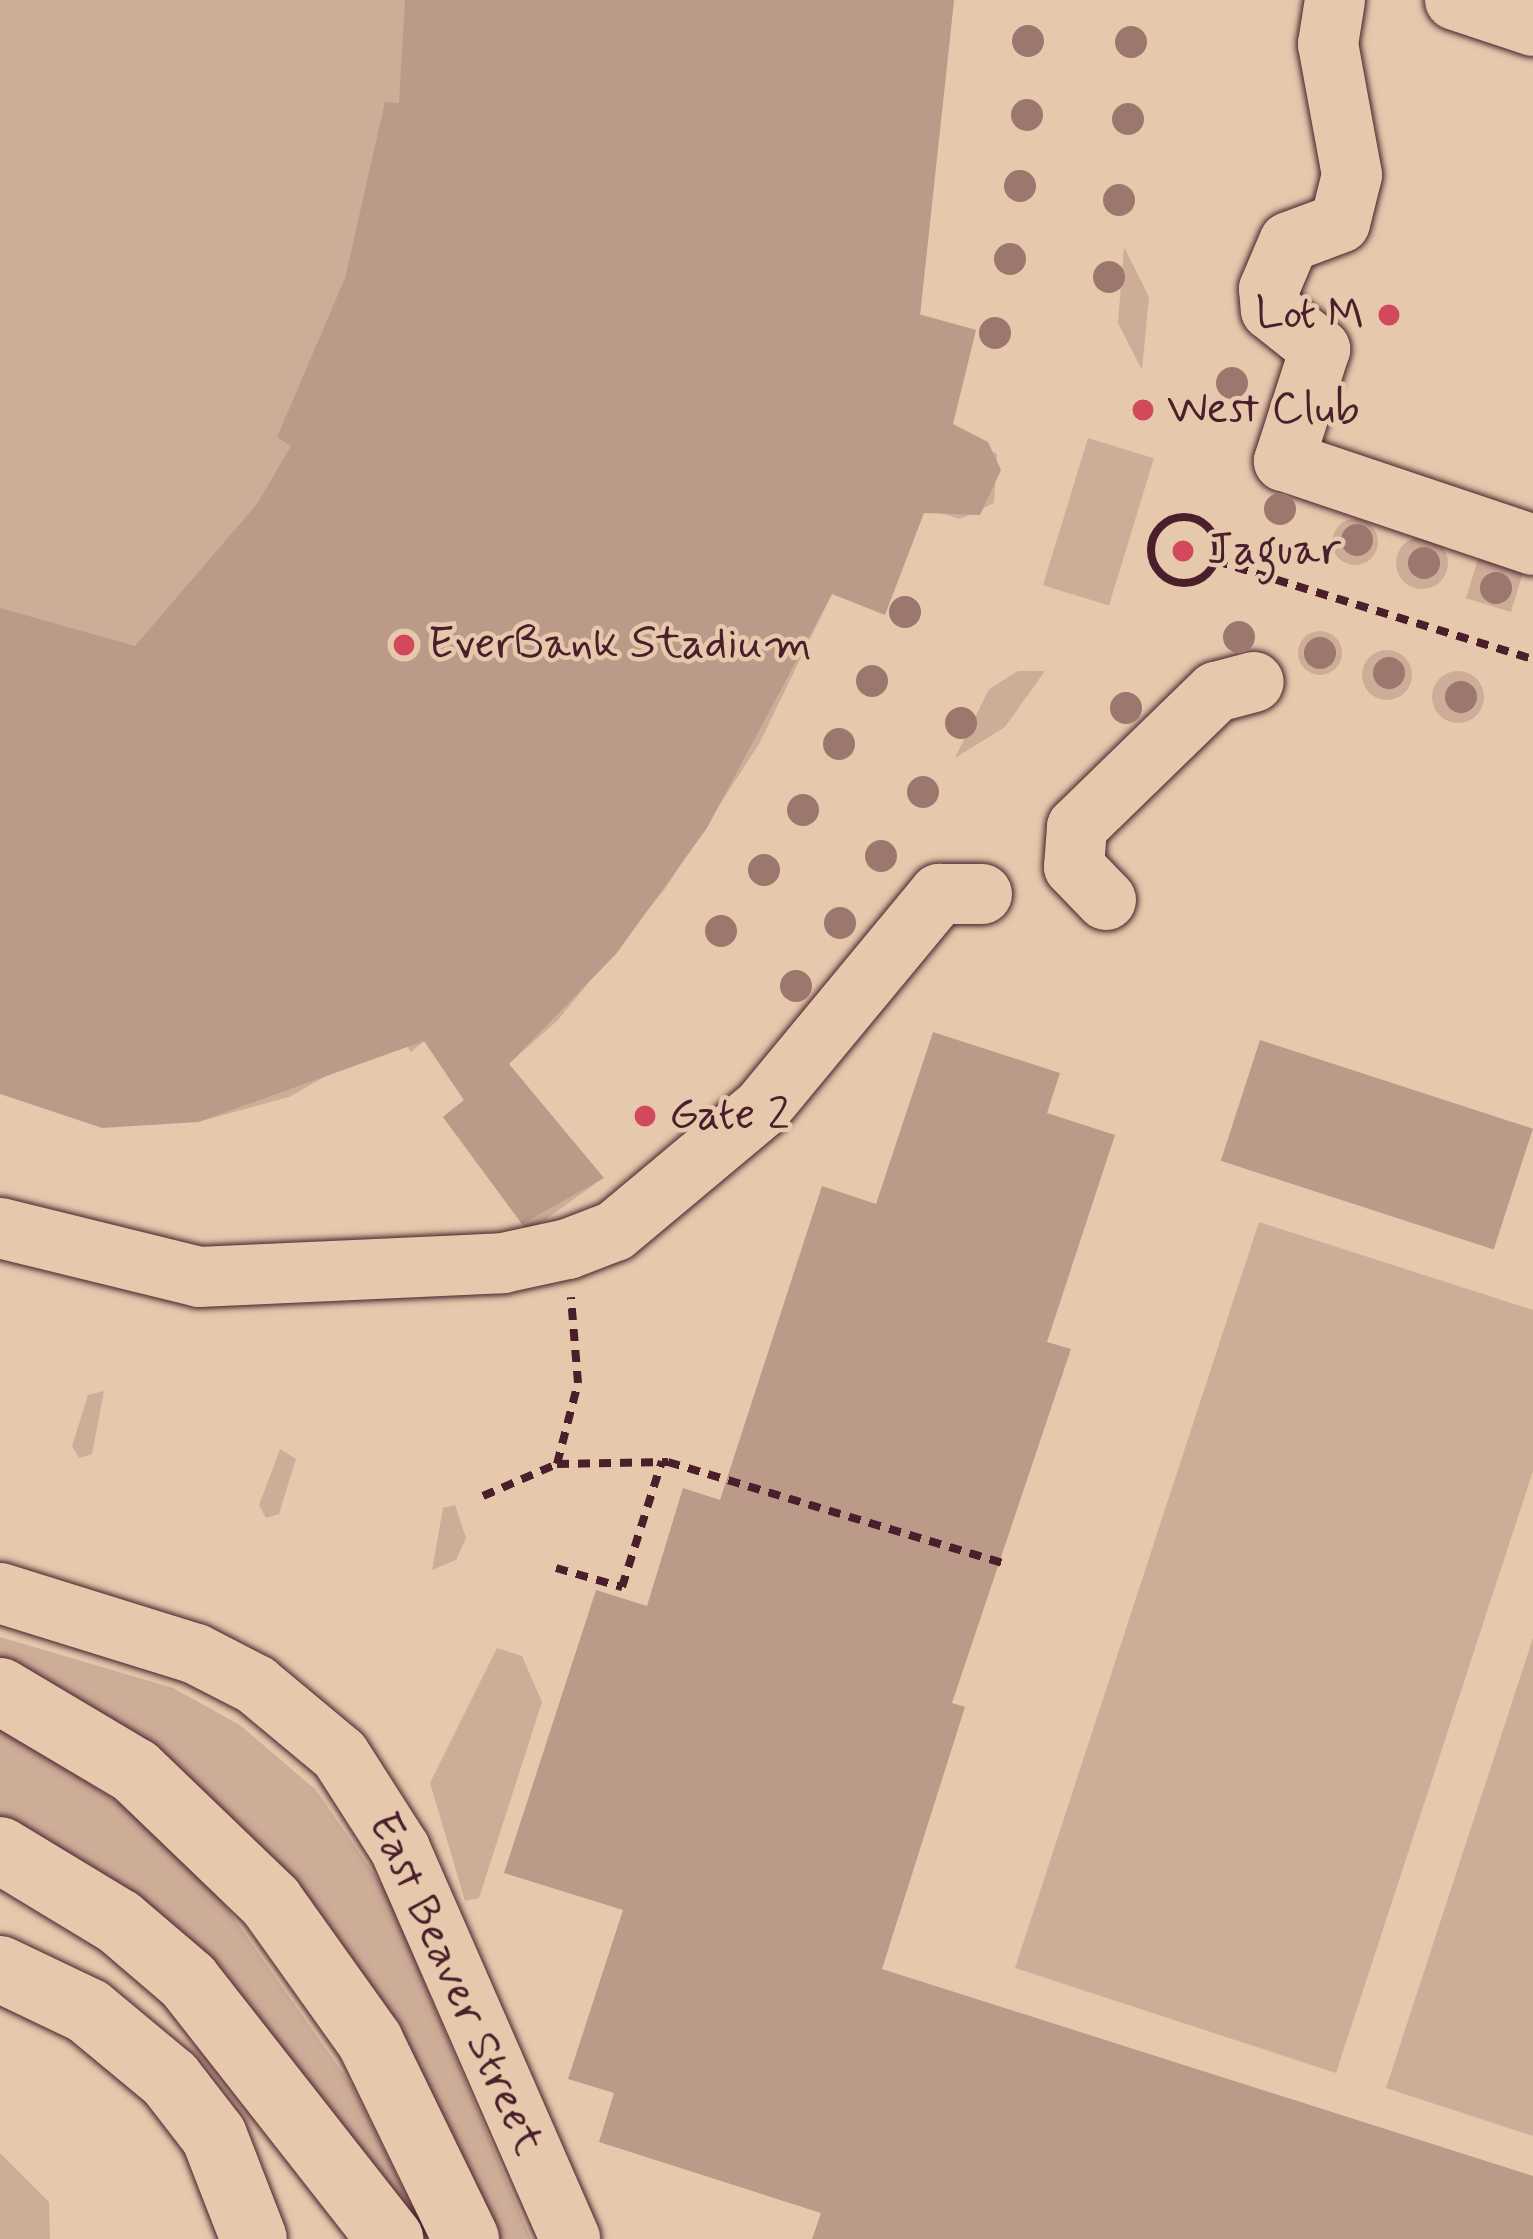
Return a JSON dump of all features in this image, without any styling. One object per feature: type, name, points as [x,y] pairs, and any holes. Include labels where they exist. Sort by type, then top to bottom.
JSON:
[{"type":"highway","points":[[0,1691],[148,1781],[271,1902],[370,2041],[466,2239]]},
{"type":"highway","points":[[0,1850],[96,1905],[188,1981],[390,2239]]},
{"type":"highway","points":[[0,1970],[88,2012],[170,2079],[223,2154],[254,2239]]},
{"type":"street","points":[[1335,0],[1328,44],[1352,175],[1340,223],[1289,242],[1269,290],[1271,310],[1321,349],[1284,461],[1533,545]]},
{"type":"street","points":[[1455,0],[1533,26]]},
{"type":"street","points":[[1106,900],[1074,867],[1077,827],[1216,692],[1254,682]]},
{"type":"street","points":[[0,1228],[199,1277],[503,1263],[568,1249],[615,1231],[761,1108],[939,894],[982,894]]},
{"type":"street","name":"East Beaver Street","points":[[0,1593],[196,1654],[256,1685],[340,1755],[400,1849],[570,2239]]},
{"type":"path","points":[[1172,519],[1203,523],[1216,561],[1192,582],[1171,579],[1151,554],[1156,533],[1172,519]]},
{"type":"path","points":[[1216,561],[1533,659]]},
{"type":"path","points":[[557,1464],[578,1383],[568,1249]]},
{"type":"path","points":[[556,1568],[622,1587],[662,1461]]},
{"type":"path","points":[[483,1496],[557,1464],[662,1461],[1003,1563]]},
{"type":"shaded area","name":"EverBank Stadium","points":[[0,0],[954,0],[920,314],[976,330],[949,432],[997,454],[994,503],[960,519],[925,508],[832,594],[759,744],[665,889],[558,1020],[486,1084],[519,1076],[602,1179],[528,1232],[443,1117],[464,1100],[446,1074],[463,1010],[411,1052],[399,1035],[289,1097],[198,1122],[0,1094]]},
{"type":"shaded area","points":[[1124,247],[1149,297],[1142,370],[1118,323]]},
{"type":"shaded area","points":[[1088,438],[1154,458],[1109,605],[1043,585]]},
{"type":"shaded area","points":[[1355,519],[1371,526],[1378,542],[1371,558],[1355,565],[1339,558],[1332,542],[1339,526]]},
{"type":"shaded area","points":[[1422,537],[1440,545],[1448,563],[1440,581],[1422,589],[1404,581],[1396,563],[1404,545]]},
{"type":"shaded area","points":[[1478,559],[1523,573],[1511,612],[1466,598]]},
{"type":"shaded area","points":[[1320,631],[1336,637],[1342,653],[1336,669],[1320,675],[1304,669],[1298,653],[1304,637]]},
{"type":"shaded area","points":[[1387,650],[1405,657],[1412,675],[1405,693],[1387,700],[1369,693],[1362,675],[1369,657]]},
{"type":"shaded area","points":[[1018,671],[1045,671],[1005,727],[955,758],[989,689]]},
{"type":"shaded area","points":[[1458,671],[1476,679],[1484,697],[1476,715],[1458,723],[1440,715],[1432,697],[1440,679]]},
{"type":"shaded area","points":[[1259,1222],[1533,1310],[1533,1471],[1336,2073],[1015,1968]]},
{"type":"shaded area","points":[[104,1391],[92,1454],[79,1458],[72,1446],[88,1395]]},
{"type":"shaded area","points":[[280,1449],[296,1459],[279,1514],[266,1518],[259,1505]]},
{"type":"shaded area","points":[[455,1505],[466,1538],[456,1560],[432,1570],[443,1508]]},
{"type":"shaded area","points":[[0,1637],[173,1688],[240,1725],[316,1790],[387,1893],[531,2239],[483,2239],[402,2067],[0,1669]]},
{"type":"shaded area","points":[[1533,1638],[1533,2136],[1386,2088]]},
{"type":"shaded area","points":[[497,1648],[522,1656],[542,1702],[479,1898],[465,1901],[430,1783]]},
{"type":"shaded area","points":[[0,1727],[124,1806],[219,1897],[352,2086],[428,2239],[0,1833]]},
{"type":"shaded area","points":[[0,2153],[49,2202],[50,2239],[0,2239]]},
{"type":"building","name":"EverBank Stadium","points":[[405,0],[954,0],[920,315],[976,330],[953,424],[988,442],[1001,470],[980,515],[924,513],[885,615],[832,594],[707,828],[616,954],[509,1064],[604,1178],[522,1224],[443,1117],[464,1100],[424,1041],[198,1122],[102,1128],[0,1094],[0,608],[135,646],[257,504],[291,446],[277,437],[345,278],[385,102],[399,103]]},
{"type":"building","points":[[933,1032],[1060,1073],[1047,1113],[1115,1135],[1047,1342],[1071,1349],[952,1703],[965,1707],[882,1969],[1533,2176],[1533,2239],[812,2239],[821,2213],[599,2142],[614,2093],[568,2079],[623,1910],[504,1873],[596,1590],[647,1606],[683,1488],[720,1500],[822,1186],[876,1204]]},
{"type":"building","points":[[1260,1040],[1533,1129],[1494,1249],[1221,1161]]},
{"type":"place","name":"Lot M","points":[[1389,315]]},
{"type":"place","name":"West Club","points":[[1143,410]]},
{"type":"place","name":"Jaguar","points":[[1183,551]]},
{"type":"place","name":"EverBank Stadium","points":[[404,645]]},
{"type":"place","name":"Gate 2","points":[[645,1116]]}]
